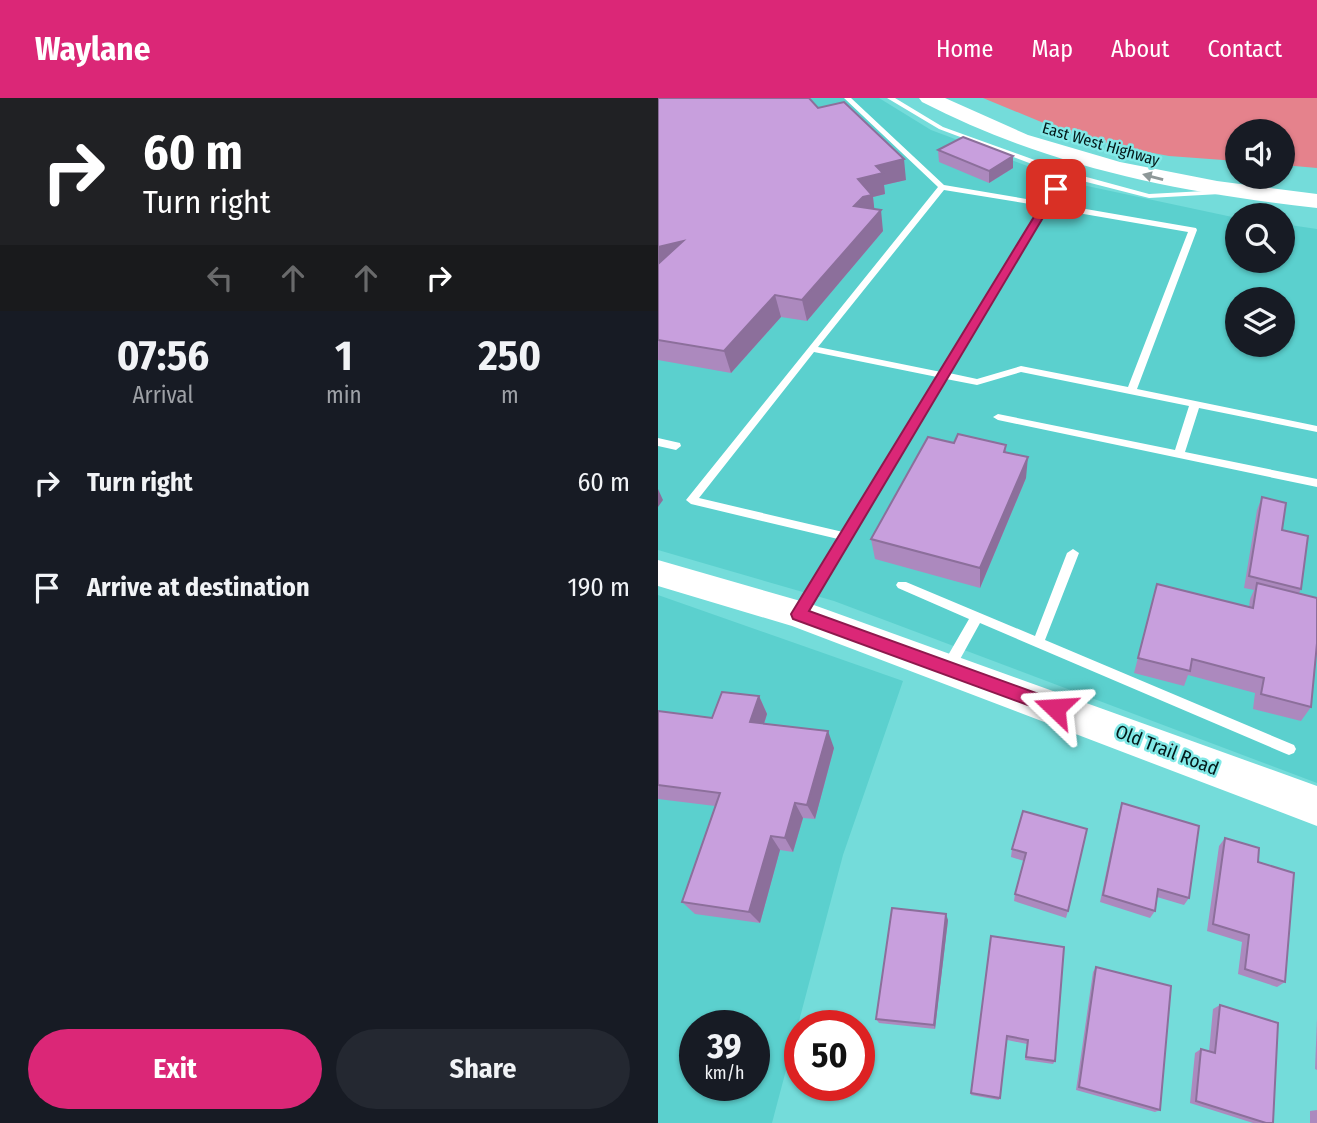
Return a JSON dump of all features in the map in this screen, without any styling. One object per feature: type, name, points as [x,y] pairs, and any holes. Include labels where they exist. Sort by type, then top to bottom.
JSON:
[{"type":"highway","name":"East West Highway","points":[[929,98],[968,120],[1061,153],[1166,180],[1225,182]]},
{"type":"highway","name":"East West Highway","points":[[970,98],[1053,132],[1225,179]]},
{"type":"highway","points":[[1295,181],[1317,183]]},
{"type":"highway","name":"East West Highway","points":[[1264,189],[1317,201]]},
{"type":"main road","name":"Old Trail Road","points":[[658,573],[799,614],[1317,806]]},
{"type":"lane","points":[[847,98],[942,187],[1193,230],[1131,391]]},
{"type":"lane","points":[[890,98],[941,128],[1065,174],[1149,196],[1225,185]]},
{"type":"lane","points":[[799,614],[1065,174]]},
{"type":"lane","points":[[846,537],[691,500],[942,187]]},
{"type":"lane","points":[[812,349],[977,383],[1021,369],[1317,429]]},
{"type":"lane","points":[[1180,455],[1195,404]]},
{"type":"lane","points":[[998,417],[1317,483]]},
{"type":"lane","points":[[658,442],[676,446]]},
{"type":"lane","points":[[1038,643],[1073,553]]},
{"type":"lane","points":[[902,585],[1289,749]]},
{"type":"lane","points":[[948,669],[977,617]]},
{"type":"shaded area","points":[[658,98],[879,98],[931,130],[1073,183],[1225,215],[1225,273],[1295,273],[1295,226],[1317,229],[1317,783],[834,601],[658,550]]},
{"type":"shaded area","points":[[983,98],[1317,98],[1317,168],[1295,166],[1295,119],[1225,119],[1225,160],[1169,156],[1121,147],[1063,131]]},
{"type":"shaded area","points":[[658,595],[903,681],[843,855],[802,1010],[784,1010],[784,1078],[772,1123],[658,1123]]},
{"type":"building","points":[[658,98],[809,98],[818,108],[844,102],[904,159],[876,166],[883,173],[858,179],[872,195],[863,197],[854,206],[881,210],[802,300],[775,295],[724,351],[658,340],[658,264],[683,241],[658,247]]},
{"type":"building","points":[[963,137],[1013,156],[989,171],[938,150]]},
{"type":"building","points":[[958,434],[1006,445],[1004,452],[1028,457],[980,568],[871,539],[928,437],[954,443]]},
{"type":"building","points":[[1262,497],[1286,503],[1282,530],[1308,536],[1301,589],[1249,576]]},
{"type":"building","points":[[1257,583],[1317,598],[1317,643],[1311,707],[1261,694],[1264,678],[1192,659],[1190,671],[1138,658],[1157,584],[1253,608]]},
{"type":"building","points":[[722,692],[759,696],[750,722],[828,731],[807,805],[795,803],[785,838],[771,836],[749,912],[682,902],[720,793],[658,785],[658,711],[712,718]]},
{"type":"building","points":[[1122,803],[1199,826],[1189,898],[1158,889],[1155,911],[1103,895]]},
{"type":"building","points":[[1023,811],[1087,829],[1068,911],[1015,894],[1026,853],[1012,849]]},
{"type":"building","points":[[1225,838],[1259,848],[1258,862],[1294,873],[1285,982],[1245,969],[1249,935],[1213,924]]},
{"type":"building","points":[[892,908],[946,914],[934,1025],[876,1019]]},
{"type":"building","points":[[991,936],[1064,947],[1055,1061],[1026,1057],[1028,1040],[1007,1036],[1000,1098],[971,1093]]},
{"type":"building","points":[[1096,967],[1171,986],[1160,1110],[1079,1087]]},
{"type":"building","points":[[1220,1005],[1278,1023],[1273,1123],[1196,1101],[1201,1049],[1215,1053]]},
{"type":"route","points":[[1055,708],[799,614],[1056,189]]}]
